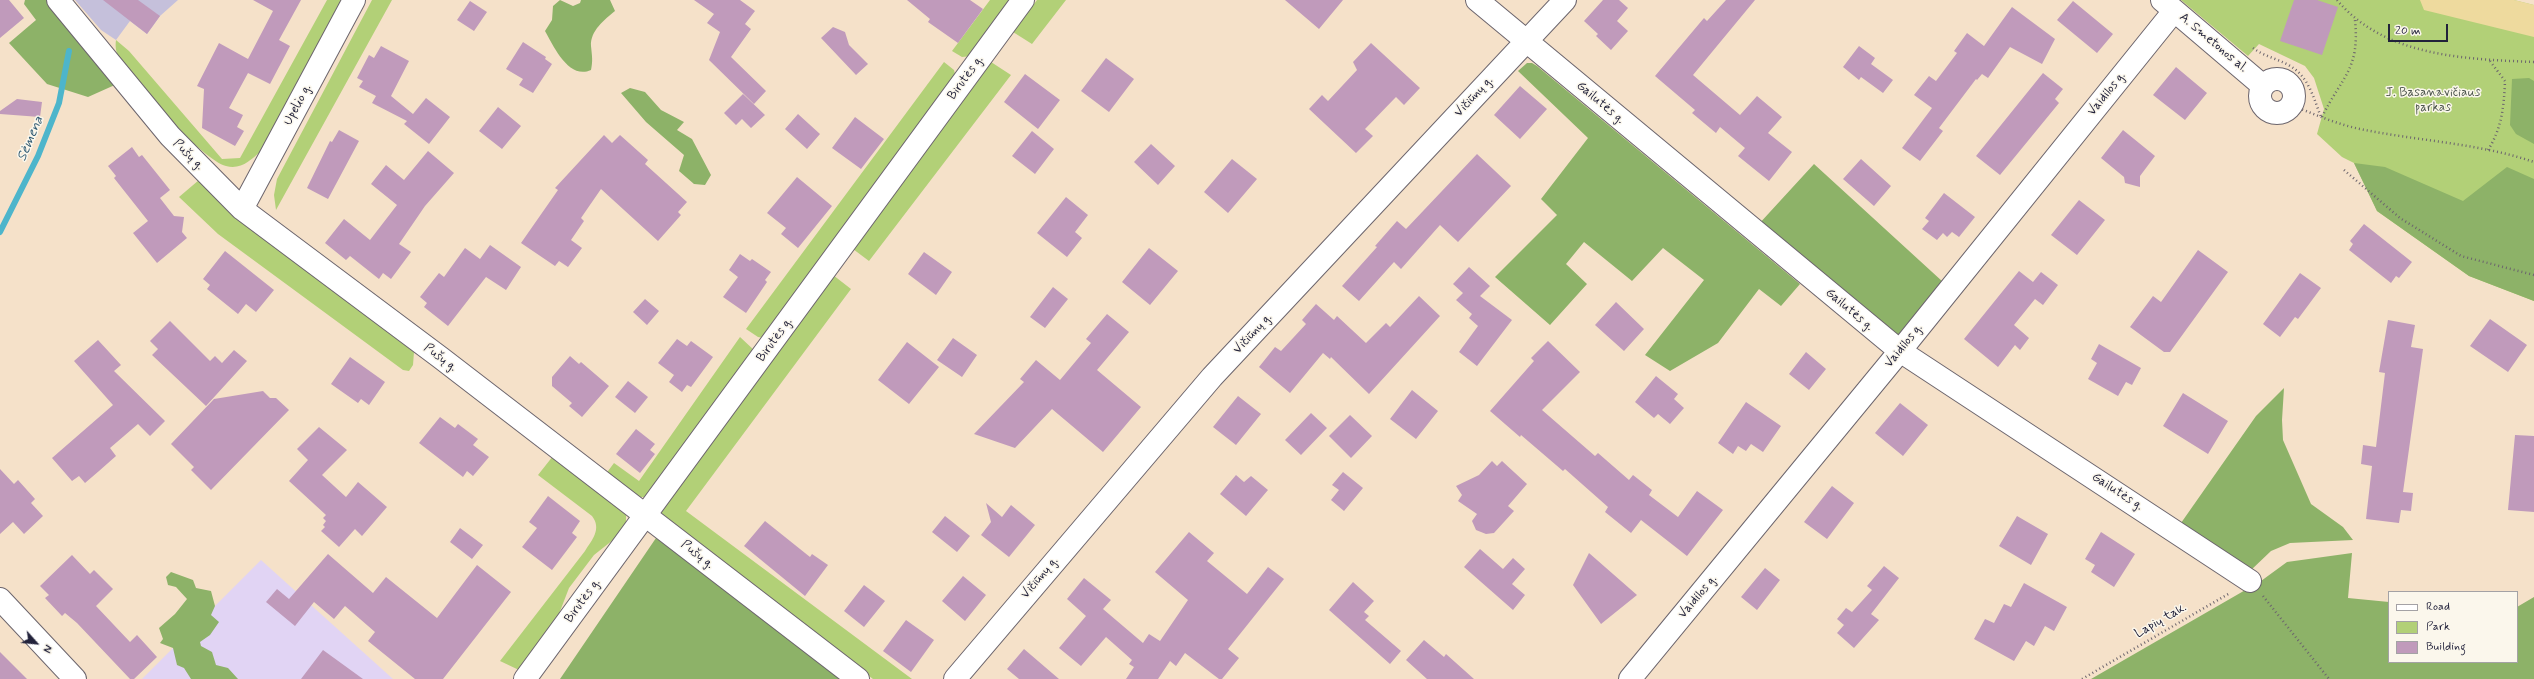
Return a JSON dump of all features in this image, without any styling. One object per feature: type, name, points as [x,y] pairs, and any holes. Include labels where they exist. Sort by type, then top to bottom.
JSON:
[{"type":"street","name":"Pušų g.","points":[[58,0],[170,136],[242,209],[858,679]]},
{"type":"street","name":"Upelio g.","points":[[242,209],[354,0]]},
{"type":"street","name":"Birutės g.","points":[[525,679],[1023,0]]},
{"type":"street","name":"Gailutės g.","points":[[1477,0],[1900,351],[2250,581]]},
{"type":"street","name":"Vičiūnų g.","points":[[954,679],[1212,377],[1565,0]]},
{"type":"street","name":"A. Smetonos al.","points":[[2168,5],[2263,86],[2260,102],[2267,111],[2278,113],[2291,105]]},
{"type":"street","name":"Vaidilos g.","points":[[1630,679],[1900,351],[2168,5]]},
{"type":"street","points":[[0,600],[75,679]]},
{"type":"path","points":[[2337,0],[2355,19],[2375,33],[2418,50],[2490,60],[2534,62]]},
{"type":"path","points":[[2322,118],[2355,59],[2357,39],[2355,19]]},
{"type":"path","points":[[2250,45],[2262,54],[2296,70],[2305,79],[2322,118]]},
{"type":"path","points":[[2488,150],[2497,136],[2504,111],[2505,80],[2490,60]]},
{"type":"path","points":[[2291,105],[2322,118],[2359,129],[2488,150],[2534,162]]},
{"type":"path","points":[[2344,170],[2400,218],[2461,256],[2534,274]]},
{"type":"path","points":[[2250,581],[2328,679]]},
{"type":"path","name":"Lapių tak.","points":[[2082,679],[2250,581]]},
{"type":"shaded area","points":[[75,0],[178,0],[160,16],[147,34],[130,21],[116,40],[101,30]]},
{"type":"shaded area","points":[[261,560],[393,679],[142,679]]},
{"type":"green space","points":[[25,0],[49,0],[117,84],[88,97],[47,84],[9,43],[36,20],[24,4]]},
{"type":"green space","points":[[327,0],[343,0],[261,151],[253,158],[236,167],[226,166],[215,161],[185,135],[151,101],[126,69],[116,52],[116,40],[129,51],[222,159],[240,158]]},
{"type":"green space","points":[[372,0],[392,0],[276,210],[274,195],[277,179]]},
{"type":"green space","points":[[560,0],[573,6],[580,3],[581,0],[610,0],[615,11],[599,26],[593,35],[591,41],[591,70],[583,72],[569,66],[558,53],[545,31],[552,20],[553,6]]},
{"type":"green space","points":[[990,0],[1014,0],[972,56],[962,57],[952,51]]},
{"type":"green space","points":[[1037,0],[1066,0],[1032,44],[1013,32]]},
{"type":"green space","name":"J. Basanavičiaus parkas","points":[[2181,0],[2514,0],[2534,5],[2534,301],[2469,276],[2377,211],[2354,163],[2342,157],[2317,134],[2324,109],[2314,78],[2305,66],[2259,44],[2248,56]]},
{"type":"green space","points":[[944,62],[954,70],[956,78],[764,338],[758,337],[746,329]]},
{"type":"green space","points":[[991,62],[1011,75],[869,261],[853,249]]},
{"type":"green space","points":[[1527,63],[1532,63],[1537,66],[1800,284],[1781,306],[1759,289],[1718,343],[1670,371],[1645,355],[1704,280],[1663,248],[1632,281],[1584,242],[1566,264],[1587,284],[1550,325],[1495,277],[1557,215],[1541,199],[1588,138],[1518,71]]},
{"type":"green space","points":[[2529,78],[2534,81],[2534,144],[2516,134],[2510,125],[2512,79]]},
{"type":"green space","points":[[630,88],[645,92],[661,110],[684,122],[677,130],[692,139],[711,175],[705,185],[694,184],[679,171],[684,155],[646,122],[621,93]]},
{"type":"green space","points":[[2354,163],[2385,167],[2463,201],[2507,167],[2534,179],[2534,301],[2469,276],[2377,211]]},
{"type":"green space","points":[[1814,164],[1943,282],[1897,339],[1758,225]]},
{"type":"green space","points":[[199,180],[264,239],[414,352],[413,365],[409,371],[403,370],[218,234],[179,197]]},
{"type":"green space","points":[[833,275],[851,289],[686,511],[912,679],[873,679],[691,540],[663,516],[661,510]]},
{"type":"green space","points":[[740,337],[755,351],[648,494],[644,497],[638,497],[605,475],[614,463],[639,481]]},
{"type":"green space","points":[[2284,388],[2282,420],[2283,440],[2311,504],[2343,527],[2353,540],[2290,543],[2271,551],[2250,571],[2181,523],[2256,416]]},
{"type":"green space","points":[[553,456],[626,512],[626,524],[618,536],[594,555],[569,588],[557,619],[519,670],[500,661],[585,551],[593,539],[596,530],[595,521],[592,516],[538,475]]},
{"type":"green space","points":[[656,538],[844,679],[560,679]]},
{"type":"green space","points":[[2352,553],[2348,598],[2388,602],[2388,663],[2518,663],[2518,606],[2534,597],[2534,679],[2091,679],[2261,581],[2287,562]]},
{"type":"green space","points":[[171,572],[193,580],[196,588],[211,591],[215,606],[211,615],[219,622],[210,635],[200,642],[201,646],[212,652],[216,665],[228,668],[238,679],[191,679],[184,668],[177,665],[173,648],[160,643],[163,639],[159,628],[175,614],[187,599],[176,587],[168,585],[166,577]]},
{"type":"sand","points":[[2420,0],[2514,0],[2534,5],[2534,37],[2424,10]]},
{"type":"building","points":[[0,0],[9,0],[24,18],[0,38]]},
{"type":"building","points":[[103,0],[138,0],[160,16],[147,34]]},
{"type":"building","points":[[253,0],[301,0],[279,40],[290,46],[270,84],[248,73],[229,108],[243,115],[237,127],[244,131],[235,146],[202,128],[204,89],[197,86],[219,43],[248,59],[273,11]]},
{"type":"building","points":[[694,0],[740,0],[755,11],[745,24],[751,29],[731,57],[766,91],[754,104],[709,60],[720,32],[707,23],[714,14]]},
{"type":"building","points":[[907,0],[970,0],[983,9],[958,43],[928,22],[930,19]]},
{"type":"building","points":[[1285,0],[1343,0],[1319,29]]},
{"type":"building","points":[[1603,0],[1619,0],[1628,8],[1617,21],[1628,31],[1611,50],[1596,36],[1598,34],[1584,21]]},
{"type":"building","points":[[1726,0],[1755,0],[1693,75],[1740,115],[1757,96],[1782,117],[1768,133],[1792,152],[1769,181],[1738,156],[1745,148],[1720,127],[1716,133],[1692,113],[1695,110],[1655,76],[1704,18],[1707,21]]},
{"type":"building","points":[[2294,0],[2317,0],[2338,7],[2322,55],[2280,41]]},
{"type":"building","points":[[470,1],[487,12],[474,31],[457,20]]},
{"type":"building","points":[[2073,1],[2113,34],[2097,53],[2057,20]]},
{"type":"building","points":[[2012,7],[2055,39],[2042,64],[2010,47],[1988,78],[1982,74],[1977,80],[1976,79],[1939,128],[1943,131],[1920,161],[1902,148],[1932,108],[1914,95],[1929,76],[1936,81],[1957,53],[1954,51],[1967,33],[1984,46]]},
{"type":"building","points":[[833,27],[845,32],[849,45],[868,64],[856,75],[821,38]]},
{"type":"building","points":[[523,42],[546,57],[545,59],[552,64],[533,93],[519,85],[523,79],[506,69]]},
{"type":"building","points":[[1371,43],[1420,88],[1404,105],[1396,97],[1365,129],[1373,136],[1356,153],[1309,109],[1322,95],[1328,101],[1357,70],[1353,62]]},
{"type":"building","points":[[381,46],[409,61],[391,96],[413,114],[426,98],[450,117],[429,144],[404,124],[407,121],[372,103],[376,96],[359,87],[363,81],[357,78],[369,55],[374,58]]},
{"type":"building","points":[[1859,46],[1875,58],[1871,64],[1893,80],[1883,93],[1861,77],[1859,80],[1843,67]]},
{"type":"building","points":[[1106,58],[1134,79],[1109,112],[1081,91]]},
{"type":"building","points":[[2176,67],[2207,93],[2185,120],[2153,95]]},
{"type":"building","points":[[2043,73],[2063,89],[2055,99],[2059,103],[2000,175],[1976,156]]},
{"type":"building","points":[[1025,74],[1060,100],[1038,129],[1004,102]]},
{"type":"building","points":[[1520,86],[1547,109],[1520,139],[1494,115]]},
{"type":"building","points":[[743,94],[765,115],[751,128],[742,119],[736,125],[724,113]]},
{"type":"building","points":[[17,99],[42,102],[40,117],[0,114],[0,111]]},
{"type":"building","points":[[498,107],[521,126],[502,149],[479,131]]},
{"type":"building","points":[[798,114],[820,134],[807,149],[785,129]]},
{"type":"building","points":[[855,117],[884,139],[861,169],[832,148]]},
{"type":"building","points":[[339,130],[359,141],[328,199],[307,188],[330,141],[332,142]]},
{"type":"building","points":[[2123,130],[2155,156],[2140,176],[2140,187],[2125,183],[2124,177],[2101,158]]},
{"type":"building","points":[[1032,131],[1054,149],[1035,174],[1012,156]]},
{"type":"building","points":[[604,135],[612,143],[620,135],[648,160],[645,164],[687,202],[678,212],[681,215],[658,241],[601,189],[581,218],[584,221],[571,240],[582,248],[568,267],[559,261],[555,266],[521,243],[558,190],[555,188]]},
{"type":"building","points":[[1151,144],[1175,166],[1158,185],[1134,162]]},
{"type":"building","points":[[132,147],[139,157],[142,155],[170,190],[160,198],[174,216],[184,217],[182,232],[187,238],[157,263],[133,233],[148,221],[114,178],[116,176],[108,166]]},
{"type":"building","points":[[428,151],[454,173],[425,206],[399,244],[411,252],[391,279],[383,273],[379,279],[350,256],[346,260],[325,243],[344,219],[370,240],[397,205],[371,184],[386,165],[404,180]]},
{"type":"building","points":[[1477,154],[1511,186],[1458,242],[1440,225],[1401,269],[1394,262],[1359,301],[1342,286],[1377,247],[1375,246],[1397,221],[1406,229]]},
{"type":"building","points":[[1232,159],[1257,179],[1228,213],[1204,192]]},
{"type":"building","points":[[1861,159],[1891,186],[1874,206],[1843,179]]},
{"type":"building","points":[[797,177],[832,206],[798,248],[781,234],[786,228],[767,213]]},
{"type":"building","points":[[1944,193],[1975,217],[1959,237],[1952,232],[1947,237],[1943,233],[1937,240],[1922,229],[1929,221],[1925,218]]},
{"type":"building","points":[[1066,197],[1088,215],[1075,232],[1082,238],[1067,257],[1037,233]]},
{"type":"building","points":[[2079,200],[2105,220],[2077,255],[2051,235]]},
{"type":"building","points":[[2364,224],[2412,262],[2399,278],[2396,276],[2391,283],[2349,250],[2353,244],[2350,241]]},
{"type":"building","points":[[490,245],[521,267],[506,290],[486,277],[448,326],[424,307],[427,303],[420,297],[439,273],[444,277],[465,248],[480,259]]},
{"type":"building","points":[[1149,248],[1178,271],[1150,305],[1122,282]]},
{"type":"building","points":[[2198,250],[2228,272],[2170,352],[2164,352],[2130,327],[2153,296],[2161,302]]},
{"type":"building","points":[[225,251],[274,290],[256,312],[246,304],[238,314],[207,289],[210,285],[203,279]]},
{"type":"building","points":[[924,252],[952,272],[936,295],[908,274]]},
{"type":"building","points":[[740,254],[750,261],[752,259],[771,272],[765,280],[767,282],[746,313],[723,297],[738,277],[729,270]]},
{"type":"building","points":[[1469,267],[1490,286],[1480,296],[1512,320],[1477,366],[1459,352],[1478,326],[1469,318],[1472,314],[1456,300],[1463,293],[1453,284]]},
{"type":"building","points":[[2019,271],[2033,282],[2041,272],[2058,285],[2043,305],[2035,299],[2014,325],[2029,338],[2020,350],[2015,345],[1998,367],[1964,339]]},
{"type":"building","points":[[2300,273],[2321,288],[2298,319],[2295,317],[2280,337],[2263,324]]},
{"type":"building","points":[[1053,287],[1068,299],[1045,328],[1030,317]]},
{"type":"building","points":[[1419,296],[1440,316],[1369,394],[1331,357],[1330,359],[1323,353],[1290,393],[1259,367],[1275,347],[1281,351],[1306,324],[1302,320],[1316,304],[1334,320],[1337,316],[1366,343],[1386,323],[1390,327]]},
{"type":"building","points":[[645,299],[659,311],[647,325],[633,312]]},
{"type":"building","points":[[1616,302],[1644,329],[1624,351],[1595,325]]},
{"type":"building","points":[[1107,314],[1129,332],[1097,370],[1141,407],[1103,452],[1052,409],[1015,448],[974,434],[1024,382],[1020,379],[1036,360],[1060,380],[1091,343],[1086,339]]},
{"type":"building","points":[[2490,319],[2527,345],[2508,372],[2470,346]]},
{"type":"building","points":[[2388,320],[2415,325],[2411,347],[2423,349],[2403,492],[2413,493],[2411,511],[2401,510],[2399,523],[2366,519],[2372,466],[2361,464],[2363,445],[2376,447],[2385,373],[2379,372]]},
{"type":"building","points":[[170,321],[210,361],[215,356],[222,363],[234,350],[247,361],[206,406],[152,355],[158,349],[150,341]]},
{"type":"building","points":[[953,338],[977,355],[962,377],[937,360]]},
{"type":"building","points":[[677,339],[687,346],[691,341],[713,357],[691,387],[687,385],[682,392],[669,382],[674,375],[658,363]]},
{"type":"building","points":[[98,340],[121,365],[114,371],[165,421],[150,436],[138,424],[110,448],[116,456],[85,483],[79,476],[72,481],[52,458],[113,405],[74,361]]},
{"type":"building","points":[[1548,341],[1580,372],[1542,410],[1595,456],[1598,453],[1629,480],[1633,475],[1652,490],[1649,495],[1678,517],[1697,491],[1723,510],[1687,556],[1641,520],[1631,533],[1605,512],[1608,507],[1565,469],[1563,471],[1490,411],[1534,361],[1531,358]]},
{"type":"building","points":[[907,342],[939,367],[909,404],[878,380]]},
{"type":"building","points":[[2099,344],[2141,368],[2132,385],[2126,382],[2118,396],[2088,379],[2097,363],[2091,359]]},
{"type":"building","points":[[1806,352],[1826,369],[1809,390],[1789,374]]},
{"type":"building","points":[[570,356],[579,364],[581,362],[609,386],[582,417],[569,406],[572,403],[552,386],[552,377]]},
{"type":"building","points":[[350,357],[385,382],[369,405],[361,399],[358,403],[331,384]]},
{"type":"building","points":[[1656,376],[1678,394],[1674,399],[1684,408],[1670,424],[1658,414],[1654,418],[1635,402]]},
{"type":"building","points":[[628,381],[648,397],[635,413],[615,397]]},
{"type":"building","points":[[1412,390],[1438,411],[1416,439],[1390,419]]},
{"type":"building","points":[[263,391],[270,398],[276,398],[289,410],[211,490],[191,470],[194,467],[171,444],[214,399]]},
{"type":"building","points":[[2183,393],[2228,421],[2208,454],[2163,426]]},
{"type":"building","points":[[1238,396],[1261,414],[1236,445],[1213,427]]},
{"type":"building","points":[[1746,402],[1781,426],[1763,452],[1751,444],[1746,451],[1738,446],[1733,454],[1718,443]]},
{"type":"building","points":[[1900,403],[1928,425],[1903,456],[1875,433]]},
{"type":"building","points":[[1311,413],[1327,428],[1301,455],[1285,440]]},
{"type":"building","points":[[1350,415],[1372,436],[1351,458],[1329,436]]},
{"type":"building","points":[[440,417],[455,428],[458,424],[478,439],[473,445],[489,457],[473,476],[467,471],[463,477],[419,443]]},
{"type":"building","points":[[319,427],[347,450],[322,475],[346,497],[358,482],[387,507],[362,536],[355,529],[339,547],[321,531],[325,527],[323,525],[326,521],[323,518],[326,515],[289,481],[308,460],[297,449]]},
{"type":"building","points":[[636,429],[655,444],[650,450],[655,454],[640,473],[616,454]]},
{"type":"building","points":[[2515,435],[2534,436],[2534,512],[2508,510]]},
{"type":"building","points":[[1492,461],[1497,466],[1502,461],[1527,484],[1508,506],[1514,511],[1494,533],[1486,534],[1476,530],[1472,521],[1477,514],[1458,501],[1462,495],[1456,486],[1479,475]]},
{"type":"building","points":[[0,469],[14,484],[18,480],[35,499],[31,503],[43,516],[24,534],[13,522],[0,534]]},
{"type":"building","points":[[1343,472],[1363,488],[1344,511],[1331,500],[1339,490],[1332,485]]},
{"type":"building","points":[[1236,475],[1244,482],[1251,476],[1268,490],[1246,516],[1220,494]]},
{"type":"building","points":[[1832,486],[1854,503],[1827,539],[1804,522]]},
{"type":"building","points":[[548,496],[580,521],[572,533],[577,537],[552,570],[522,547],[537,528],[529,522]]},
{"type":"building","points":[[986,503],[1002,517],[1011,505],[1035,525],[1009,557],[981,535],[991,522]]},
{"type":"building","points":[[945,516],[970,536],[957,552],[932,532]]},
{"type":"building","points":[[2017,516],[2048,534],[2031,565],[1999,546]]},
{"type":"building","points":[[765,521],[810,557],[812,554],[828,565],[805,596],[744,546]]},
{"type":"building","points":[[460,528],[483,545],[472,559],[450,542]]},
{"type":"building","points":[[1189,532],[1214,553],[1207,561],[1247,594],[1268,567],[1284,579],[1228,649],[1239,658],[1222,679],[1219,679],[1185,653],[1176,666],[1170,661],[1158,679],[1126,679],[1134,667],[1129,664],[1132,660],[1106,637],[1081,666],[1059,648],[1086,616],[1067,599],[1084,578],[1111,600],[1103,609],[1143,643],[1149,634],[1160,641],[1188,600],[1155,572]]},
{"type":"building","points":[[2101,532],[2135,554],[2114,587],[2091,572],[2095,565],[2085,559]]},
{"type":"building","points":[[1480,549],[1503,569],[1513,558],[1525,569],[1512,584],[1525,595],[1513,610],[1464,567]]},
{"type":"building","points":[[1589,553],[1637,595],[1601,624],[1573,585]]},
{"type":"building","points":[[328,554],[373,593],[386,577],[437,618],[477,565],[511,592],[443,679],[415,679],[368,641],[375,632],[345,606],[334,619],[314,602],[295,626],[266,602],[277,589],[289,599]]},
{"type":"building","points":[[72,555],[90,574],[94,570],[113,589],[96,606],[130,642],[137,635],[157,657],[134,679],[130,679],[77,623],[65,613],[62,616],[45,598],[49,595],[40,586]]},
{"type":"building","points":[[1884,566],[1899,578],[1871,614],[1879,620],[1854,648],[1837,633],[1844,625],[1837,619],[1846,608],[1852,612],[1872,590],[1867,586]]},
{"type":"building","points":[[1765,568],[1780,580],[1757,610],[1741,597]]},
{"type":"building","points":[[963,576],[986,595],[965,621],[942,601]]},
{"type":"building","points":[[1353,582],[1374,601],[1364,612],[1369,616],[1365,620],[1401,651],[1390,664],[1329,610]]},
{"type":"building","points":[[2024,583],[2067,607],[2054,631],[2045,626],[2034,646],[2026,641],[2014,661],[1974,639],[1985,619],[1994,623],[2004,604],[2011,607]]},
{"type":"building","points":[[864,585],[885,601],[864,627],[844,611]]},
{"type":"building","points":[[906,620],[934,640],[911,672],[883,651]]},
{"type":"building","points":[[1424,640],[1444,657],[1446,654],[1474,679],[1427,679],[1406,660]]},
{"type":"building","points":[[1024,649],[1059,679],[1019,679],[1007,669]]},
{"type":"building","points":[[323,650],[363,679],[301,679]]},
{"type":"building","points":[[0,652],[27,679],[0,679]]},
{"type":"waterway","name":"Sėmena","points":[[0,232],[38,156],[59,103],[69,51]]}]
